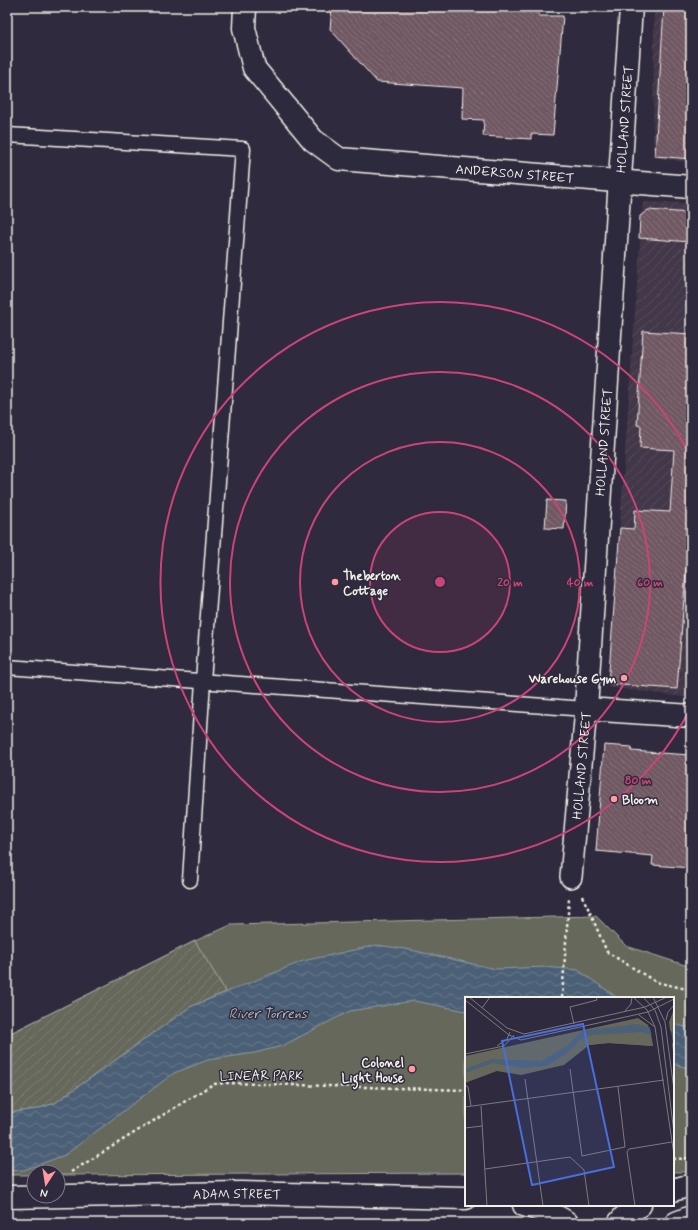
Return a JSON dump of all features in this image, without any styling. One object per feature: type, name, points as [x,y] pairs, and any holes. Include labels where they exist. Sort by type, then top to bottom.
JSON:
[{"type":"street","name":"ANDERSON STREET","points":[[245,7],[244,28],[254,68],[313,140],[338,159],[620,182],[691,186]]},
{"type":"street","name":"HOLLAND STREET","points":[[571,877],[586,709],[631,7]]},
{"type":"street","points":[[586,709],[691,716]]},
{"type":"street","points":[[674,1190],[691,1187]]},
{"type":"street","name":"ADAM STREET","points":[[7,1197],[241,1193],[465,1198]]},
{"type":"street","points":[[528,1206],[536,1208],[567,1223]]},
{"type":"street","points":[[619,1223],[624,1217],[639,1206]]},
{"type":"street","points":[[676,1223],[691,1217]]},
{"type":"lane","points":[[7,135],[243,150],[203,681],[190,880]]},
{"type":"lane","points":[[7,667],[586,709]]},
{"type":"path","points":[[571,877],[588,908],[607,952],[656,982],[691,990]]},
{"type":"path","points":[[562,997],[571,877]]},
{"type":"path","name":"LINEAR PARK","points":[[67,1174],[92,1160],[213,1084],[227,1083],[465,1090]]},
{"type":"path","points":[[674,1159],[691,1158]]},
{"type":"shaded area","points":[[654,7],[691,7],[691,163],[653,157]]},
{"type":"shaded area","points":[[643,202],[691,203],[691,698],[608,687]]},
{"type":"green space","points":[[596,916],[626,946],[691,967],[691,1172],[674,1172],[674,997],[465,997],[465,1173],[66,1175],[66,1164],[26,1164],[26,1175],[7,1175],[7,1035],[195,941],[231,925]]},
{"type":"green space","points":[[195,941],[226,992],[190,1007],[55,1103],[37,1109],[7,1113],[7,1035]]},
{"type":"water","name":"River Torrens","points":[[377,945],[411,950],[496,969],[545,967],[578,970],[617,997],[465,997],[465,1011],[414,1001],[350,1011],[282,1046],[255,1053],[208,1060],[174,1073],[65,1155],[40,1164],[26,1164],[26,1169],[24,1170],[7,1171],[7,1113],[37,1109],[55,1103],[190,1007],[303,961]]},
{"type":"water","points":[[674,1024],[691,1028],[691,1069],[674,1064]]},
{"type":"building","points":[[332,7],[539,7],[539,16],[563,16],[553,135],[531,134],[531,139],[483,136],[484,120],[462,119],[463,88],[377,82],[330,29]]},
{"type":"building","points":[[664,7],[691,7],[691,159],[655,156]]},
{"type":"building","points":[[648,210],[691,213],[691,242],[639,238],[640,216]]},
{"type":"building","points":[[643,331],[691,334],[691,534],[689,533],[677,689],[608,684],[620,528],[634,529],[635,510],[670,512],[674,450],[640,448],[641,426],[637,425]]},
{"type":"building","points":[[547,500],[566,501],[564,529],[545,528]]},
{"type":"building","points":[[604,745],[632,747],[631,751],[691,755],[691,868],[652,865],[653,856],[596,851]]},
{"type":"place","name":"Theberton Cottage","points":[[335,582]]},
{"type":"place","name":"Warehouse Gym","points":[[624,678]]},
{"type":"place","name":"Bloom","points":[[614,799]]},
{"type":"place","name":"Colonel Light House","points":[[412,1069]]}]
